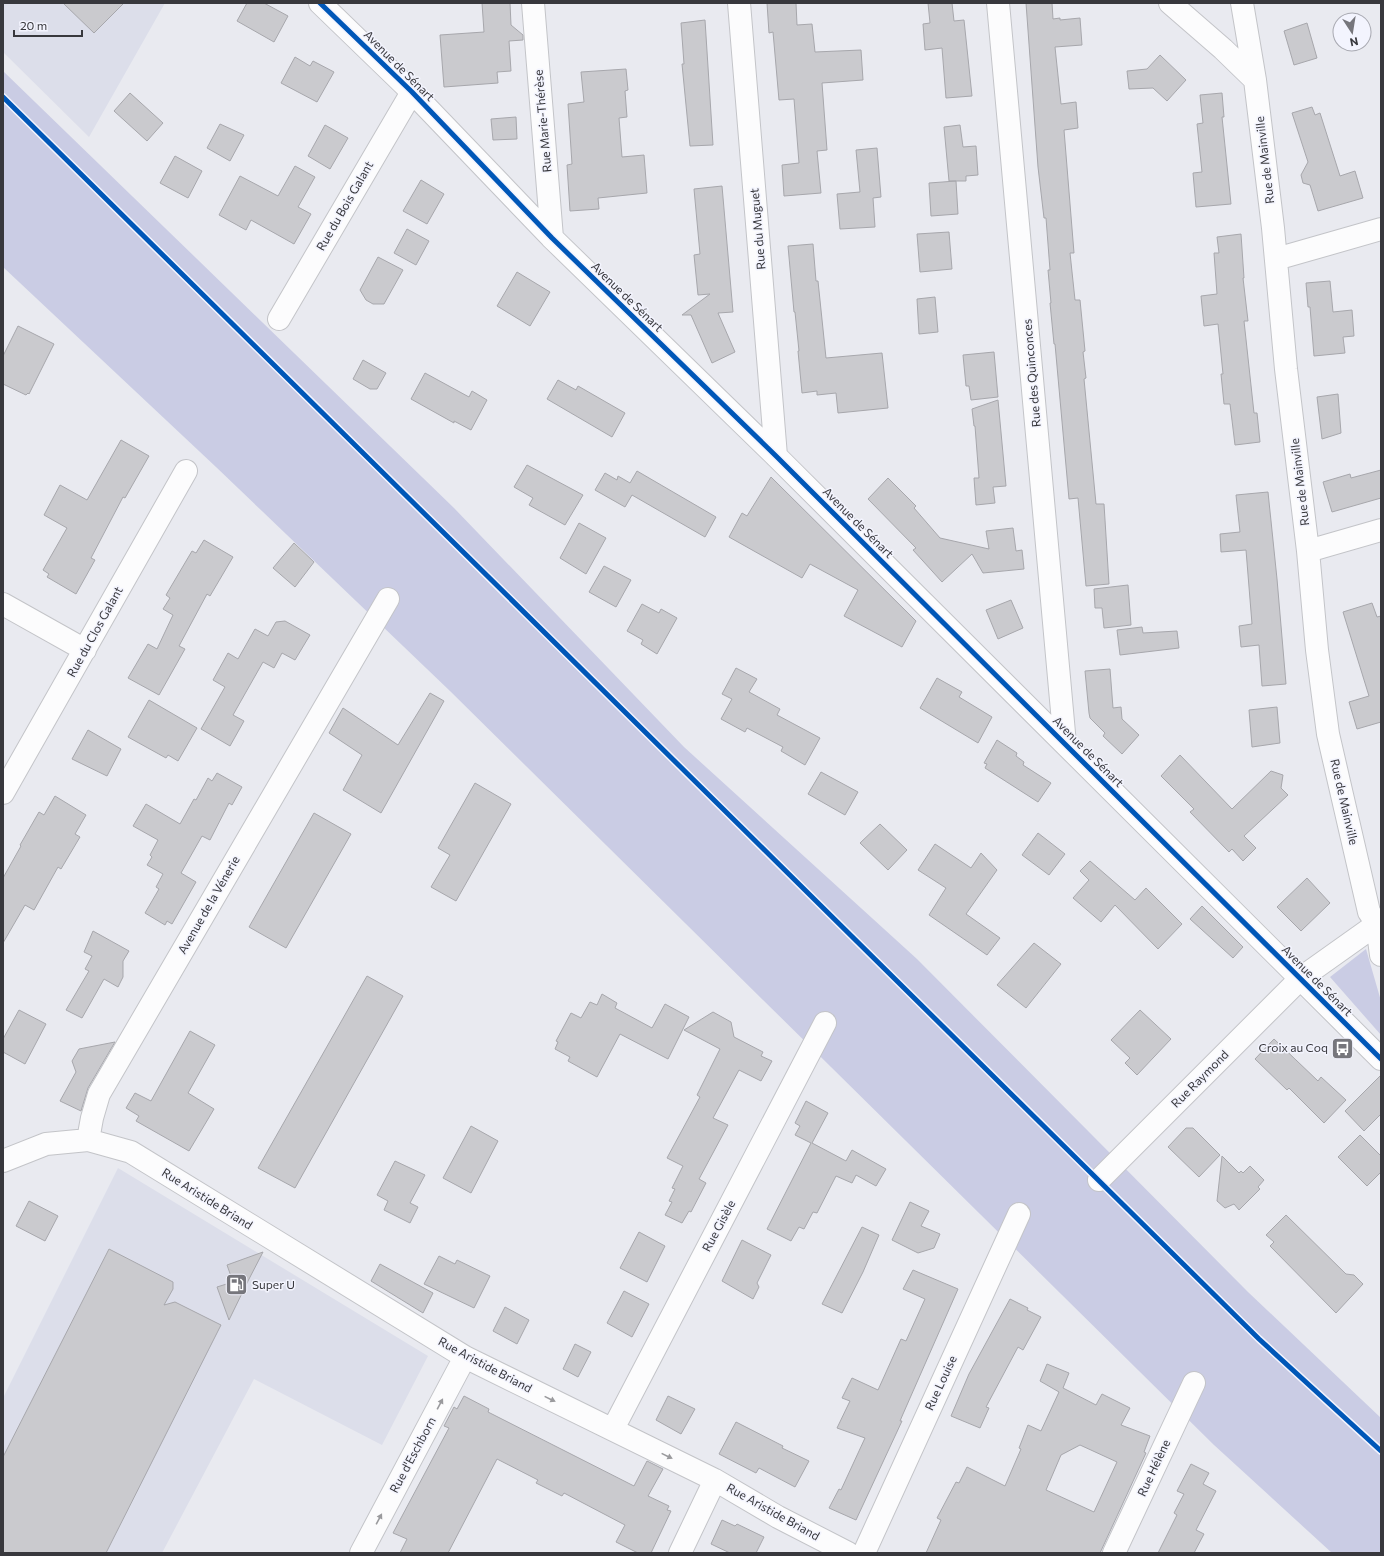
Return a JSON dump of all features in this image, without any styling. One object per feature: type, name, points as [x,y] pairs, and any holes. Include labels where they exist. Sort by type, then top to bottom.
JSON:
[{"type":"street","name":"Avenue de Sénart","points":[[320,3],[412,92],[552,238],[776,456],[1381,1059]]},
{"type":"street","name":"Rue Marie-Thérèse","points":[[533,3],[552,238]]},
{"type":"street","name":"Rue du Muguet","points":[[739,3],[776,456]]},
{"type":"street","name":"Rue des Quinconces","points":[[998,3],[1065,744]]},
{"type":"street","points":[[1170,3],[1223,49],[1255,80]]},
{"type":"street","name":"Rue de Mainville","points":[[1242,3],[1255,80],[1276,259],[1286,369],[1328,734],[1369,912],[1379,924],[1381,955]]},
{"type":"street","name":"Rue du Bois Galant","points":[[279,319],[412,92]]},
{"type":"street","points":[[1276,259],[1381,229]]},
{"type":"street","name":"Rue du Clos Galant","points":[[3,793],[186,471]]},
{"type":"street","points":[[1308,551],[1381,530]]},
{"type":"street","name":"Avenue de la Vénerie","points":[[88,1140],[92,1118],[99,1094],[388,599]]},
{"type":"street","points":[[3,604],[85,650]]},
{"type":"street","name":"Rue Raymond","points":[[1099,1180],[1301,978],[1379,924]]},
{"type":"street","name":"Rue Gisèle","points":[[613,1429],[825,1022]]},
{"type":"street","points":[[3,1161],[46,1144],[88,1140]]},
{"type":"street","name":"Rue Aristide Briand","points":[[88,1140],[131,1152],[465,1357],[715,1480],[778,1517],[848,1553]]},
{"type":"street","name":"Rue Louise","points":[[864,1553],[1019,1214]]},
{"type":"street","name":"Rue d'Eschborn","points":[[361,1553],[465,1357]]},
{"type":"street","name":"Rue Hélène","points":[[1114,1553],[1194,1383]]},
{"type":"street","points":[[680,1553],[715,1480]]},
{"type":"shaded area","points":[[3,3],[165,3],[89,137],[3,52]]},
{"type":"shaded area","points":[[3,71],[454,508],[684,747],[917,959],[1248,1292],[1381,1418],[1381,1553],[1332,1553],[1214,1445],[450,691],[216,467],[3,267]]},
{"type":"shaded area","points":[[1366,949],[1381,1001],[1381,1035],[1330,977]]},
{"type":"shaded area","points":[[118,1168],[428,1356],[382,1445],[254,1379],[162,1553],[3,1553],[3,1398]]},
{"type":"building","points":[[63,3],[124,3],[94,33]]},
{"type":"building","points":[[247,3],[264,3],[288,16],[274,42],[237,21]]},
{"type":"building","points":[[482,3],[510,3],[511,25],[523,35],[523,40],[509,41],[511,71],[497,72],[498,83],[444,87],[440,35],[484,32]]},
{"type":"building","points":[[767,3],[796,3],[797,25],[812,24],[815,52],[861,50],[863,80],[822,83],[827,150],[817,151],[821,193],[784,196],[782,165],[799,163],[794,99],[779,100],[773,32],[769,33]]},
{"type":"building","points":[[928,3],[952,3],[954,21],[964,20],[972,96],[946,98],[942,48],[925,50],[923,24],[930,23]]},
{"type":"building","points":[[1026,3],[1052,3],[1053,19],[1060,18],[1060,20],[1080,18],[1082,45],[1055,47],[1061,104],[1076,102],[1078,128],[1064,130],[1074,253],[1070,253],[1075,300],[1080,300],[1085,351],[1083,352],[1086,378],[1084,379],[1096,504],[1104,504],[1109,584],[1086,586],[1078,498],[1069,499],[1050,303],[1048,270],[1050,270],[1046,218],[1044,218],[1038,167]]},
{"type":"building","points":[[705,20],[713,145],[690,146],[682,64],[684,64],[681,23]]},
{"type":"building","points":[[1307,23],[1317,58],[1294,65],[1284,31]]},
{"type":"building","points":[[1160,55],[1186,80],[1167,101],[1153,88],[1129,89],[1127,71],[1147,69]]},
{"type":"building","points":[[295,57],[310,66],[313,61],[334,72],[317,102],[281,83]]},
{"type":"building","points":[[626,69],[628,90],[625,91],[627,117],[619,118],[622,157],[644,155],[647,193],[598,198],[599,209],[570,211],[567,165],[572,164],[568,104],[584,102],[581,72]]},
{"type":"building","points":[[130,93],[163,123],[147,141],[114,111]]},
{"type":"building","points":[[1222,93],[1224,117],[1222,117],[1231,204],[1196,207],[1193,173],[1202,172],[1197,124],[1203,123],[1200,95]]},
{"type":"building","points":[[1312,107],[1315,115],[1320,113],[1340,176],[1355,171],[1363,198],[1318,211],[1310,185],[1303,183],[1301,175],[1308,162],[1292,113]]},
{"type":"building","points":[[516,117],[517,139],[493,140],[491,119]]},
{"type":"building","points":[[220,124],[244,135],[230,161],[207,148]]},
{"type":"building","points":[[325,125],[348,138],[330,169],[308,156]]},
{"type":"building","points":[[960,125],[963,147],[976,146],[978,175],[966,176],[966,181],[949,181],[944,127]]},
{"type":"building","points":[[877,148],[881,197],[873,198],[875,227],[840,229],[837,194],[860,192],[856,150]]},
{"type":"building","points":[[175,156],[202,171],[188,198],[160,183]]},
{"type":"building","points":[[295,166],[315,177],[298,207],[311,214],[294,244],[251,220],[246,230],[219,215],[240,176],[278,196]]},
{"type":"building","points":[[421,180],[444,194],[427,224],[403,211]]},
{"type":"building","points":[[956,181],[958,214],[931,216],[929,183]]},
{"type":"building","points":[[722,186],[733,312],[718,313],[735,352],[712,363],[691,315],[682,315],[710,294],[698,295],[694,255],[700,254],[694,189]]},
{"type":"building","points":[[407,229],[429,241],[416,265],[394,253]]},
{"type":"building","points":[[949,232],[952,269],[920,272],[917,234]]},
{"type":"building","points":[[1241,234],[1243,278],[1248,321],[1244,321],[1254,413],[1257,413],[1260,442],[1235,445],[1230,404],[1224,404],[1221,374],[1223,374],[1218,324],[1204,326],[1201,296],[1217,294],[1214,253],[1219,253],[1217,237]]},
{"type":"building","points":[[813,244],[816,281],[818,281],[826,358],[882,353],[888,408],[838,413],[836,393],[817,395],[817,391],[802,393],[788,246]]},
{"type":"building","points":[[378,257],[403,270],[384,304],[373,304],[366,300],[360,290]]},
{"type":"building","points":[[517,272],[550,292],[530,326],[497,306]]},
{"type":"building","points":[[1330,281],[1333,312],[1352,310],[1354,336],[1343,337],[1345,353],[1314,356],[1310,307],[1308,307],[1306,283]]},
{"type":"building","points":[[935,297],[938,332],[919,334],[917,299]]},
{"type":"building","points":[[18,326],[54,344],[29,394],[28,393],[26,395],[3,384],[3,356]]},
{"type":"building","points":[[994,352],[998,397],[971,400],[969,386],[966,386],[963,355]]},
{"type":"building","points":[[363,360],[386,373],[377,389],[370,389],[353,379]]},
{"type":"building","points":[[425,373],[469,397],[472,391],[487,400],[471,430],[454,421],[454,423],[411,399]]},
{"type":"building","points":[[558,380],[576,390],[578,386],[625,413],[612,437],[547,399]]},
{"type":"building","points":[[1338,394],[1341,433],[1322,439],[1317,397]]},
{"type":"building","points":[[998,400],[1006,486],[993,487],[995,503],[976,505],[974,478],[979,478],[975,426],[972,409]]},
{"type":"building","points":[[121,440],[149,456],[125,498],[123,497],[91,558],[95,560],[76,594],[47,577],[49,574],[43,570],[67,528],[44,515],[60,485],[87,500]]},
{"type":"building","points":[[527,465],[583,495],[565,525],[529,505],[533,498],[514,487]]},
{"type":"building","points":[[1381,470],[1381,498],[1332,512],[1323,482],[1350,474],[1351,478]]},
{"type":"building","points":[[637,471],[716,517],[705,537],[632,495],[625,507],[595,490],[605,473],[617,480],[618,476],[630,483]]},
{"type":"building","points":[[771,477],[916,621],[902,647],[844,616],[858,590],[810,564],[802,578],[729,537],[742,513],[747,516]]},
{"type":"building","points":[[888,478],[916,506],[914,508],[940,538],[989,549],[986,531],[1013,528],[1016,551],[1022,550],[1024,569],[983,573],[972,554],[942,582],[913,550],[916,548],[868,499]]},
{"type":"building","points":[[1268,492],[1286,684],[1262,686],[1259,645],[1241,647],[1239,626],[1252,624],[1246,550],[1221,552],[1220,534],[1240,532],[1236,495]]},
{"type":"building","points":[[579,523],[606,538],[586,574],[560,558]]},
{"type":"building","points":[[204,540],[233,557],[210,596],[207,594],[179,646],[185,649],[159,695],[128,678],[148,644],[157,649],[173,615],[163,609],[170,598],[166,595],[192,551],[196,553]]},
{"type":"building","points":[[294,543],[314,562],[295,587],[273,568]]},
{"type":"building","points":[[604,566],[631,580],[616,607],[589,592]]},
{"type":"building","points":[[1128,585],[1131,625],[1104,628],[1102,608],[1095,608],[1094,589]]},
{"type":"building","points":[[1011,600],[1023,628],[998,639],[986,610]]},
{"type":"building","points":[[1372,603],[1377,617],[1381,616],[1381,722],[1357,729],[1349,702],[1369,696],[1343,612]]},
{"type":"building","points":[[642,604],[659,613],[661,609],[677,618],[657,654],[641,644],[643,640],[627,631]]},
{"type":"building","points":[[285,621],[310,635],[295,660],[282,653],[274,668],[263,662],[233,715],[244,721],[230,746],[201,729],[225,687],[213,680],[228,653],[238,659],[255,629],[268,636],[276,622]]},
{"type":"building","points":[[1142,627],[1143,633],[1177,631],[1179,648],[1120,655],[1117,630]]},
{"type":"building","points":[[736,668],[757,679],[749,692],[780,709],[777,715],[820,738],[805,765],[781,751],[783,747],[747,728],[745,732],[721,719],[732,699],[722,694]]},
{"type":"building","points":[[1110,669],[1113,708],[1121,707],[1122,719],[1139,735],[1122,754],[1103,736],[1105,733],[1090,718],[1089,713],[1085,671]]},
{"type":"building","points":[[937,678],[962,692],[959,697],[992,717],[978,743],[920,708]]},
{"type":"building","points":[[430,693],[444,701],[381,813],[343,790],[362,755],[329,733],[343,708],[398,745]]},
{"type":"building","points":[[149,700],[197,728],[178,761],[168,755],[166,758],[128,737]]},
{"type":"building","points":[[1277,707],[1280,743],[1252,747],[1249,710]]},
{"type":"building","points":[[88,730],[121,749],[107,776],[72,759]]},
{"type":"building","points":[[997,740],[1017,753],[1016,756],[1024,762],[1023,765],[1051,783],[1038,802],[985,768],[987,764],[984,763]]},
{"type":"building","points":[[1180,755],[1232,809],[1271,771],[1283,775],[1281,788],[1288,795],[1244,836],[1256,848],[1243,861],[1232,849],[1229,852],[1190,812],[1194,809],[1161,776]]},
{"type":"building","points":[[821,772],[858,792],[845,815],[808,794]]},
{"type":"building","points":[[217,773],[242,787],[232,805],[229,803],[210,840],[202,836],[181,873],[196,882],[172,924],[167,921],[165,925],[145,913],[159,889],[156,887],[163,874],[147,865],[152,857],[150,855],[158,840],[133,826],[146,804],[180,824],[208,778],[212,781]]},
{"type":"building","points":[[475,783],[511,804],[456,901],[431,887],[450,855],[438,848]]},
{"type":"building","points":[[55,796],[86,815],[75,834],[80,837],[61,869],[58,867],[34,910],[25,905],[3,943],[3,878],[39,812],[44,815]]},
{"type":"building","points":[[314,813],[351,834],[286,948],[249,927]]},
{"type":"building","points":[[880,824],[907,850],[888,870],[860,843]]},
{"type":"building","points":[[1038,833],[1065,854],[1049,875],[1022,855]]},
{"type":"building","points":[[935,844],[971,868],[981,853],[997,870],[966,914],[1000,938],[987,955],[929,915],[946,888],[918,870]]},
{"type":"building","points":[[1090,861],[1135,900],[1146,888],[1182,924],[1158,949],[1115,905],[1101,922],[1073,898],[1089,880],[1080,871]]},
{"type":"building","points":[[1307,878],[1330,903],[1301,931],[1277,907]]},
{"type":"building","points":[[1202,906],[1243,947],[1233,958],[1190,919]]},
{"type":"building","points":[[93,931],[129,951],[123,961],[123,977],[118,987],[104,979],[82,1018],[66,1010],[89,971],[85,969],[92,956],[84,952]]},
{"type":"building","points":[[1034,943],[1061,964],[1026,1008],[997,985]]},
{"type":"building","points":[[367,976],[403,996],[295,1188],[258,1168]]},
{"type":"building","points":[[602,994],[617,1003],[615,1008],[652,1028],[665,1004],[689,1017],[668,1059],[620,1034],[597,1077],[568,1061],[570,1057],[555,1049],[558,1042],[556,1041],[571,1013],[581,1018],[590,1002],[597,1005]]},
{"type":"building","points":[[19,1010],[46,1024],[25,1064],[3,1052],[3,1039]]},
{"type":"building","points":[[1140,1010],[1171,1039],[1137,1075],[1125,1063],[1130,1058],[1111,1040]]},
{"type":"building","points":[[713,1012],[731,1022],[734,1037],[763,1052],[761,1056],[772,1061],[761,1081],[739,1070],[713,1118],[728,1125],[699,1179],[706,1183],[691,1212],[689,1211],[682,1223],[665,1215],[672,1202],[669,1201],[675,1189],[672,1188],[683,1166],[667,1158],[700,1097],[697,1095],[720,1049],[684,1030]]},
{"type":"building","points":[[190,1031],[215,1045],[188,1093],[214,1109],[189,1151],[136,1121],[139,1116],[126,1108],[135,1093],[151,1101]]},
{"type":"building","points":[[1274,1039],[1318,1081],[1321,1077],[1346,1100],[1324,1123],[1289,1088],[1287,1090],[1255,1059]]},
{"type":"building","points":[[115,1042],[88,1088],[81,1111],[60,1101],[76,1072],[72,1061],[79,1049]]},
{"type":"building","points":[[1381,1075],[1381,1114],[1364,1131],[1345,1111]]},
{"type":"building","points":[[806,1101],[828,1113],[812,1143],[846,1161],[852,1150],[886,1169],[876,1186],[856,1175],[852,1183],[836,1176],[817,1213],[813,1212],[804,1229],[799,1227],[791,1241],[767,1229],[811,1143],[795,1135],[800,1126],[795,1123]]},
{"type":"building","points":[[471,1126],[498,1141],[471,1193],[443,1178]]},
{"type":"building","points":[[1186,1128],[1193,1128],[1220,1155],[1199,1177],[1168,1147]]},
{"type":"building","points":[[1360,1135],[1381,1156],[1381,1172],[1367,1186],[1338,1157]]},
{"type":"building","points":[[1222,1156],[1239,1173],[1241,1171],[1243,1173],[1250,1166],[1264,1180],[1258,1187],[1260,1189],[1239,1210],[1234,1204],[1225,1208],[1217,1201]]},
{"type":"building","points":[[395,1161],[425,1175],[410,1203],[418,1207],[410,1223],[384,1210],[388,1201],[377,1195]]},
{"type":"building","points":[[29,1201],[58,1216],[45,1241],[16,1226]]},
{"type":"building","points":[[910,1202],[929,1211],[921,1226],[940,1234],[934,1248],[918,1253],[892,1240]]},
{"type":"building","points":[[1286,1215],[1346,1274],[1354,1275],[1363,1284],[1336,1313],[1270,1246],[1274,1242],[1266,1235]]},
{"type":"building","points":[[862,1227],[879,1235],[863,1272],[842,1313],[822,1304]]},
{"type":"building","points":[[639,1232],[665,1246],[647,1282],[620,1268]]},
{"type":"building","points":[[742,1240],[771,1255],[757,1283],[759,1287],[753,1299],[722,1281]]},
{"type":"building","points":[[109,1249],[173,1282],[173,1289],[164,1305],[175,1302],[221,1325],[106,1553],[3,1553],[3,1457]]},
{"type":"building","name":"Super U","points":[[263,1252],[229,1320],[217,1287],[233,1282],[227,1265]]},
{"type":"building","points":[[439,1256],[455,1264],[457,1260],[490,1276],[474,1308],[424,1284]]},
{"type":"building","points":[[380,1264],[433,1293],[423,1313],[371,1281]]},
{"type":"building","points":[[913,1270],[958,1289],[900,1421],[902,1421],[856,1520],[829,1508],[839,1489],[841,1490],[865,1438],[837,1428],[850,1401],[842,1398],[852,1378],[878,1390],[901,1339],[906,1341],[925,1299],[903,1289]]},
{"type":"building","points":[[624,1291],[649,1304],[632,1337],[607,1323]]},
{"type":"building","points":[[1010,1299],[1028,1308],[1027,1310],[1041,1317],[1023,1350],[1018,1347],[986,1407],[989,1408],[980,1428],[951,1416],[969,1374]]},
{"type":"building","points":[[505,1307],[529,1320],[517,1344],[493,1331]]},
{"type":"building","points":[[575,1344],[591,1352],[578,1377],[563,1369]]},
{"type":"building","points":[[1047,1364],[1069,1373],[1063,1388],[1096,1405],[1102,1394],[1130,1408],[1121,1425],[1150,1436],[1144,1452],[1146,1453],[1100,1553],[926,1553],[941,1520],[937,1518],[956,1482],[959,1483],[967,1467],[1005,1486],[1021,1449],[1019,1448],[1028,1425],[1041,1431],[1059,1392],[1040,1381]],"holes":[[[1080,1445],[1117,1462],[1094,1512],[1046,1490],[1061,1455]]]},
{"type":"building","points":[[464,1396],[489,1409],[488,1412],[634,1486],[647,1461],[663,1469],[648,1496],[669,1506],[667,1510],[671,1511],[651,1553],[638,1553],[616,1542],[625,1525],[564,1493],[562,1496],[536,1483],[538,1480],[497,1459],[448,1553],[400,1553],[407,1539],[393,1533],[449,1428],[444,1426],[454,1407],[457,1409]]},
{"type":"building","points":[[668,1396],[695,1409],[681,1434],[656,1420]]},
{"type":"building","points":[[736,1422],[783,1446],[782,1448],[809,1461],[795,1487],[759,1468],[756,1473],[719,1454]]},
{"type":"building","points":[[1191,1464],[1209,1473],[1203,1484],[1216,1491],[1196,1530],[1204,1534],[1194,1553],[1158,1553],[1177,1515],[1174,1513],[1184,1494],[1177,1491]]},
{"type":"building","points":[[722,1520],[735,1526],[737,1524],[764,1537],[756,1553],[730,1553],[711,1544]]},
{"type":"cycle path","points":[[320,3],[412,92],[552,238],[776,456],[1381,1059]]},
{"type":"cycle path","points":[[3,97],[1259,1339],[1381,1451]]},
{"type":"place","name":"Croix au Coq","points":[[1343,1048]]},
{"type":"place","name":"Super U","points":[[236,1285]]}]
